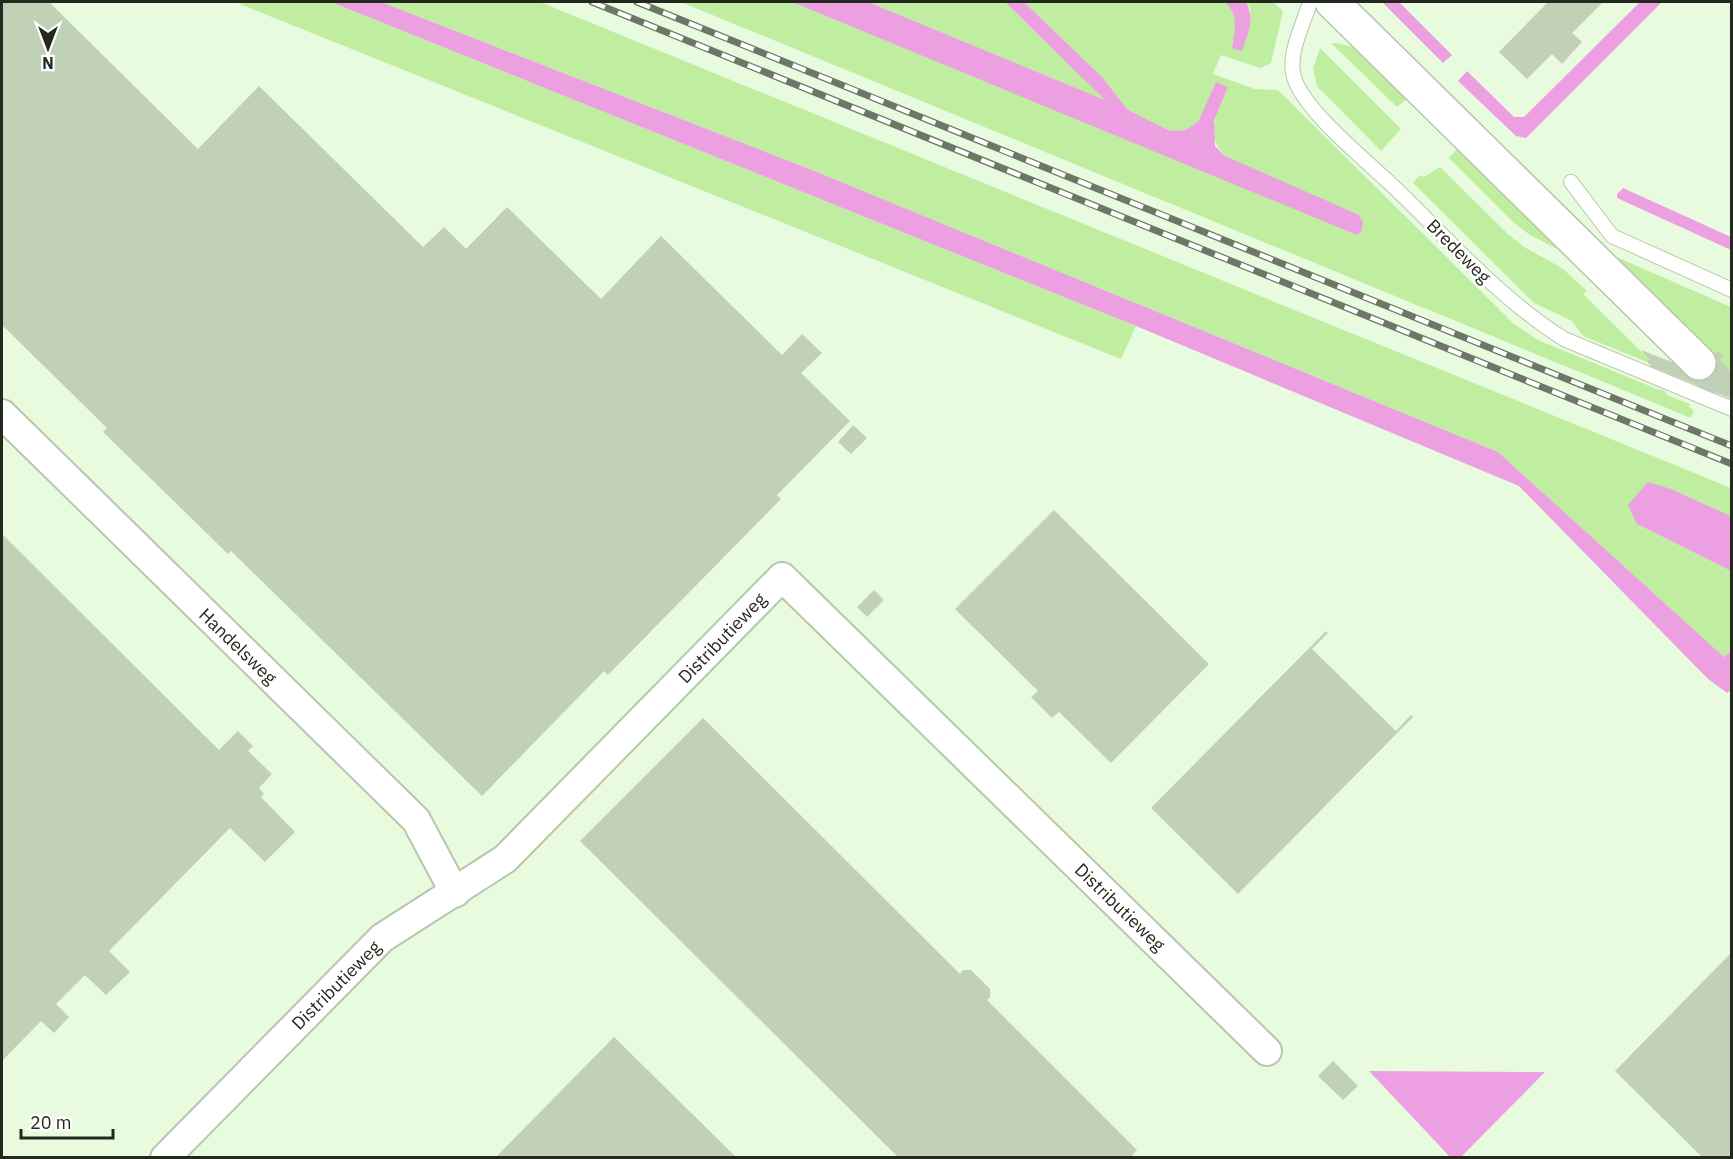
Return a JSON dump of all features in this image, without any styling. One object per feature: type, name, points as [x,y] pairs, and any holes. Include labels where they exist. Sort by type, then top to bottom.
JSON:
[{"type":"street","points":[[1332,2],[1699,363]]},
{"type":"street","name":"Handelsweg","points":[[2,414],[416,820],[455,893]]},
{"type":"street","name":"Distributieweg","points":[[165,1158],[382,938],[505,859],[782,577],[1267,1051]]},
{"type":"lane","name":"Bredeweg","points":[[1310,2],[1293,63],[1293,75],[1299,88],[1332,128],[1486,279],[1539,323],[1564,339],[1731,409]]},
{"type":"lane","points":[[1571,182],[1612,236],[1731,290]]},
{"type":"green space","points":[[235,2],[331,2],[1136,326],[1121,359]]},
{"type":"green space","points":[[381,2],[540,2],[1731,488],[1731,516],[1671,489],[1637,524],[1731,571],[1731,651],[1724,657],[1498,452],[812,170]]},
{"type":"green space","points":[[681,2],[792,2],[1187,164],[1225,156],[1214,139],[1213,130],[1228,87],[1216,83],[1198,122],[1185,130],[1170,131],[1128,110],[1102,77],[1024,2],[1225,2],[1233,12],[1234,18],[1232,48],[1251,10],[1246,2],[1273,2],[1283,11],[1271,63],[1260,68],[1221,55],[1213,74],[1255,89],[1278,90],[1514,324],[1538,340],[1664,390],[1667,395],[1690,404],[1689,407],[1694,411],[1691,418]]},
{"type":"green space","points":[[868,2],[1005,2],[1107,101]]},
{"type":"green space","points":[[1331,43],[1343,44],[1365,54],[1409,97],[1397,107]]},
{"type":"green space","points":[[1320,48],[1401,129],[1381,151],[1317,86],[1313,68]]},
{"type":"green space","points":[[1458,148],[1561,251],[1530,235],[1514,223],[1449,158]]},
{"type":"green space","points":[[1440,167],[1509,235],[1524,247],[1562,268],[1587,291],[1583,294],[1649,359],[1647,362],[1583,336],[1572,321],[1534,303],[1413,183],[1420,175],[1424,177]]},
{"type":"green space","points":[[1607,253],[1731,307],[1731,375],[1719,363],[1722,355],[1718,351],[1711,356]]},
{"type":"shaded area","points":[[331,2],[381,2],[812,170],[1498,452],[1724,657],[1731,651],[1731,690],[1727,693],[1708,679],[1519,486],[1136,326]]},
{"type":"shaded area","points":[[792,2],[868,2],[1105,100],[1005,2],[1024,2],[1102,77],[1128,110],[1170,131],[1185,130],[1198,122],[1216,82],[1228,87],[1214,121],[1215,146],[1225,156],[1359,215],[1363,222],[1362,230],[1357,235]]},
{"type":"shaded area","points":[[1225,2],[1246,2],[1249,9],[1250,26],[1242,51],[1232,48],[1234,18]]},
{"type":"shaded area","points":[[1382,2],[1399,2],[1452,55],[1443,63]]},
{"type":"shaded area","points":[[1640,2],[1662,2],[1526,138],[1516,136],[1458,81],[1467,71],[1514,117],[1524,117]]},
{"type":"shaded area","points":[[1623,188],[1731,237],[1731,250],[1617,198],[1617,194]]},
{"type":"shaded area","points":[[1648,482],[1671,489],[1731,516],[1731,571],[1637,524],[1628,505]]},
{"type":"shaded area","points":[[1369,1071],[1545,1072],[1461,1157],[1451,1158]]},
{"type":"building","points":[[2,2],[49,2],[198,149],[259,86],[423,247],[444,227],[466,249],[507,207],[601,299],[661,236],[782,355],[802,334],[822,353],[801,373],[850,421],[777,495],[781,499],[608,675],[604,671],[482,796],[231,551],[228,554],[103,432],[107,428],[2,325]]},
{"type":"building","points":[[1548,2],[1603,2],[1572,33],[1582,42],[1562,64],[1552,54],[1527,79],[1499,52]]},
{"type":"building","points":[[1641,350],[1682,366],[1704,361],[1718,351],[1723,355],[1719,363],[1731,375],[1731,399],[1652,367],[1647,362],[1649,359]]},
{"type":"building","points":[[853,425],[867,438],[851,454],[838,442]]},
{"type":"building","points":[[1054,510],[1209,664],[1111,763],[1059,712],[1052,718],[1031,697],[1038,691],[955,609]]},
{"type":"building","points":[[2,534],[219,750],[238,731],[253,746],[248,751],[272,774],[259,788],[264,794],[261,797],[295,832],[265,862],[230,828],[109,951],[130,972],[106,995],[85,975],[56,1004],[69,1017],[54,1033],[41,1021],[2,1061]]},
{"type":"building","points":[[874,590],[884,600],[867,617],[857,607]]},
{"type":"building","points":[[1326,631],[1328,633],[1312,649],[1396,731],[1411,715],[1413,717],[1238,894],[1151,808]]},
{"type":"building","points":[[703,718],[960,974],[963,970],[971,970],[990,989],[990,997],[987,1000],[1137,1150],[1130,1158],[899,1158],[580,841]]},
{"type":"building","points":[[1731,953],[1731,1158],[1703,1158],[1615,1071]]},
{"type":"building","points":[[614,1037],[737,1158],[495,1158]]},
{"type":"building","points":[[1333,1061],[1358,1086],[1343,1100],[1318,1076]]},
{"type":"tunnel","points":[[1699,363],[1732,396]]},
{"type":"railway","points":[[592,2],[1732,464]]},
{"type":"railway","points":[[637,2],[1732,446]]}]
